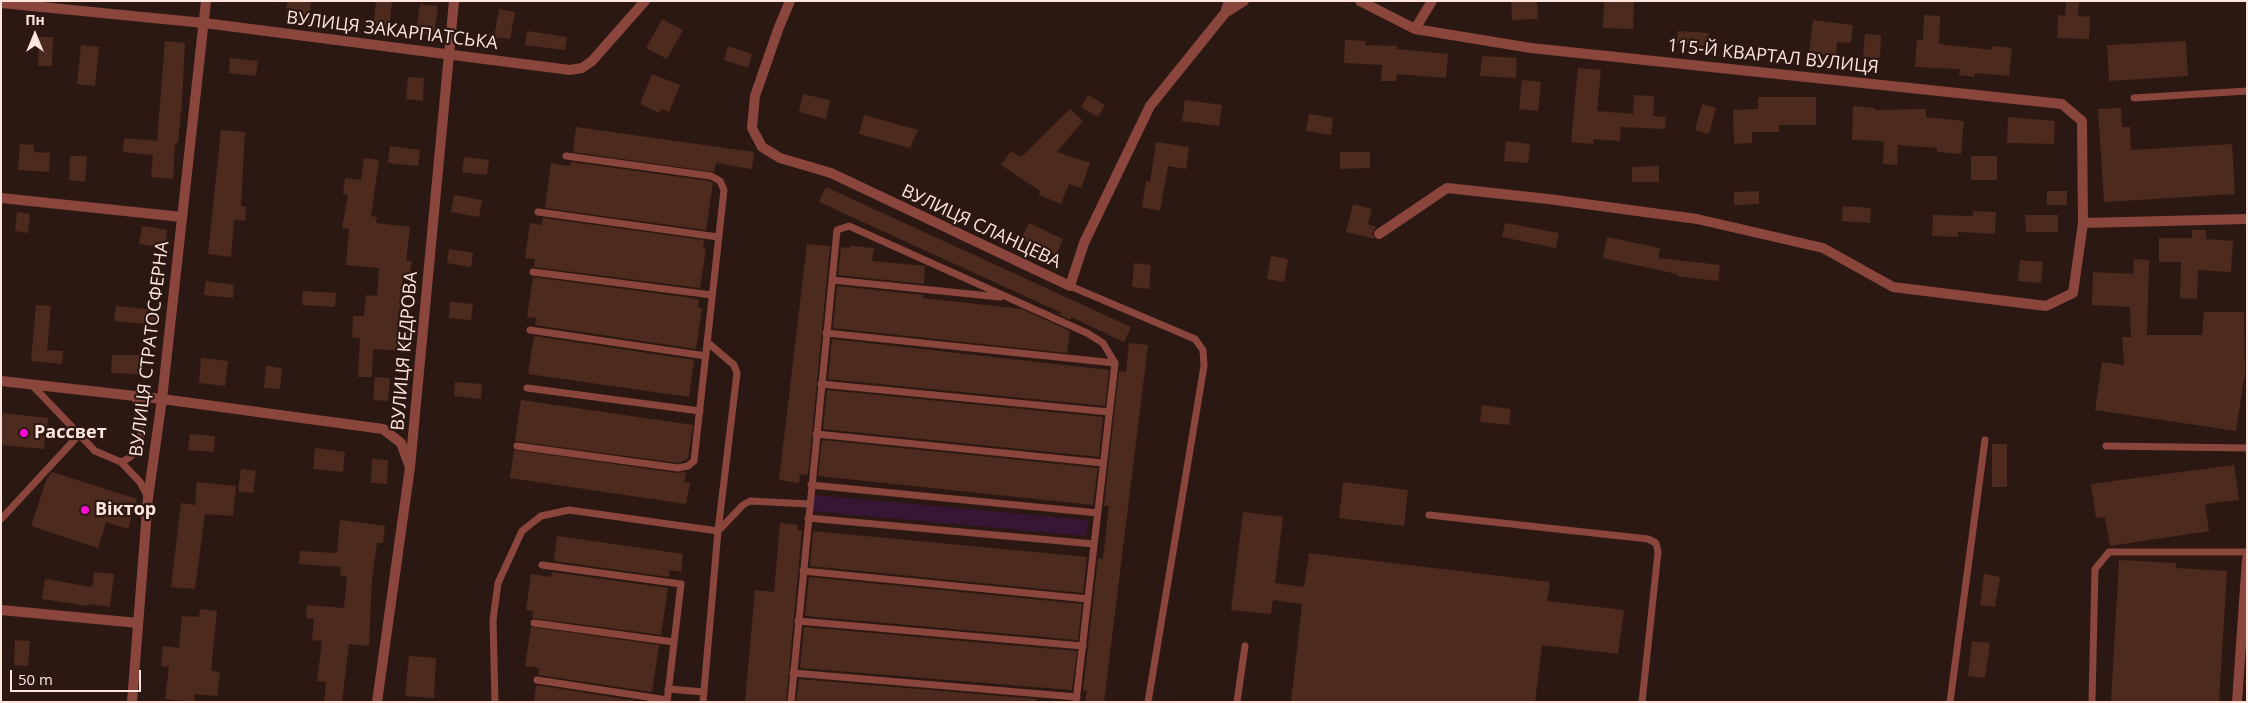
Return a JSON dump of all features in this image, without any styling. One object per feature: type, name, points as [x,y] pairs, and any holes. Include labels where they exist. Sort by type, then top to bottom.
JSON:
[{"type":"street","name":"ВУЛИЦЯ СТРАТОСФЕРНА","points":[[132,702],[148,498],[162,399],[206,1]]},
{"type":"street","name":"ВУЛИЦЯ КЕДРОВА","points":[[377,702],[410,467],[447,55],[454,1]]},
{"type":"street","name":"ВУЛИЦЯ ЗАКАРПАТСЬКА","points":[[1,3],[204,23],[570,70],[582,68],[592,61],[645,1]]},
{"type":"street","name":"ВУЛИЦЯ СЛАНЦЕВА","points":[[790,1],[755,96],[752,128],[762,146],[780,158],[831,173],[1070,286],[1084,243],[1150,106],[1225,13],[1229,1]]},
{"type":"street","points":[[1225,13],[1244,1]]},
{"type":"street","name":"115-Й КВАРТАЛ ВУЛИЦЯ","points":[[1360,1],[1415,29],[1531,48],[2062,104],[2082,121],[2083,223],[2073,293],[2046,306],[1893,287],[1823,248],[1697,219],[1548,199],[1446,188],[1379,234]]},
{"type":"street","points":[[1415,29],[1432,1]]},
{"type":"street","points":[[1,198],[182,217]]},
{"type":"street","points":[[2083,223],[2247,219]]},
{"type":"street","points":[[1,381],[162,399],[383,429],[400,443],[410,467]]},
{"type":"street","points":[[2237,702],[2247,559]]},
{"type":"street","points":[[1,610],[138,623]]},
{"type":"lane","points":[[2134,98],[2247,91]]},
{"type":"lane","points":[[517,446],[678,468],[688,466],[694,460],[724,190],[720,181],[711,176],[566,156]]},
{"type":"lane","points":[[538,212],[718,237]]},
{"type":"lane","points":[[791,702],[793,673],[809,504],[837,230],[843,226],[849,226],[1087,333],[1103,343],[1115,363],[1077,699],[793,673]]},
{"type":"lane","points":[[533,272],[712,295]]},
{"type":"lane","points":[[832,280],[1006,298]]},
{"type":"lane","points":[[1070,286],[1195,339],[1203,350],[1204,366],[1148,702]]},
{"type":"lane","points":[[530,330],[706,356]]},
{"type":"lane","points":[[826,333],[1115,363]]},
{"type":"lane","points":[[703,702],[718,531],[737,373],[734,365],[707,342]]},
{"type":"lane","points":[[32,384],[78,436],[95,451],[121,462],[140,482],[148,498]]},
{"type":"lane","points":[[821,384],[1109,412]]},
{"type":"lane","points":[[527,388],[700,411]]},
{"type":"lane","points":[[121,462],[136,452],[141,440],[141,425],[135,396]]},
{"type":"lane","points":[[816,434],[1104,464]]},
{"type":"lane","points":[[1,519],[78,436]]},
{"type":"lane","points":[[1950,702],[1985,440]]},
{"type":"lane","points":[[2106,446],[2247,448]]},
{"type":"lane","points":[[811,485],[1098,513]]},
{"type":"lane","points":[[718,531],[743,505],[750,501],[809,504]]},
{"type":"lane","points":[[495,702],[493,620],[498,583],[522,531],[541,516],[569,510],[718,531]]},
{"type":"lane","points":[[1429,515],[1648,539],[1656,543],[1658,552],[1642,702]]},
{"type":"lane","points":[[808,518],[1094,544]]},
{"type":"lane","points":[[2092,702],[2095,569],[2101,559],[2110,552],[2247,552]]},
{"type":"lane","points":[[537,680],[667,701],[681,584],[542,564]]},
{"type":"lane","points":[[803,571],[1088,599]]},
{"type":"lane","points":[[798,621],[1083,646]]},
{"type":"lane","points":[[534,623],[674,642]]},
{"type":"lane","points":[[1237,702],[1245,646]]},
{"type":"lane","points":[[668,689],[704,692]]},
{"type":"shaded area","points":[[813,495],[1088,520],[1086,536],[811,511]]},
{"type":"building","points":[[287,1],[311,1],[309,22],[286,20]]},
{"type":"building","points":[[376,1],[392,1],[389,30],[373,29]]},
{"type":"building","points":[[1511,1],[1537,1],[1538,19],[1512,20]]},
{"type":"building","points":[[1604,1],[1634,1],[1633,29],[1603,28]]},
{"type":"building","points":[[2066,1],[2079,1],[2078,16],[2090,17],[2089,39],[2057,38],[2058,15],[2065,16]]},
{"type":"building","points":[[420,4],[438,6],[434,35],[416,33]]},
{"type":"building","points":[[499,9],[515,12],[510,39],[494,37]]},
{"type":"building","points":[[1924,15],[1940,16],[1939,44],[1992,50],[1992,46],[2012,48],[2009,76],[1975,73],[1974,77],[1959,75],[1960,69],[1915,67],[1917,40],[1923,40]]},
{"type":"building","points":[[662,19],[683,30],[667,59],[646,48]]},
{"type":"building","points":[[1813,20],[1853,25],[1851,43],[1837,42],[1836,56],[1809,53]]},
{"type":"building","points":[[527,31],[567,37],[565,50],[525,45]]},
{"type":"building","points":[[1678,31],[1709,33],[1708,46],[1677,44]]},
{"type":"building","points":[[1865,34],[1881,35],[1880,58],[1863,57]]},
{"type":"building","points":[[39,37],[53,37],[52,66],[38,66]]},
{"type":"building","points":[[1345,40],[1366,41],[1365,45],[1397,46],[1397,49],[1448,54],[1446,78],[1397,74],[1396,81],[1381,81],[1382,65],[1344,63]]},
{"type":"building","points":[[165,41],[185,43],[182,102],[178,143],[175,143],[173,179],[151,177],[153,155],[123,152],[124,138],[157,141]]},
{"type":"building","points":[[2186,41],[2188,76],[2109,81],[2107,45]]},
{"type":"building","points":[[81,45],[99,47],[95,86],[77,84]]},
{"type":"building","points":[[728,46],[752,54],[748,68],[724,60]]},
{"type":"building","points":[[1482,56],[1517,58],[1516,78],[1480,76]]},
{"type":"building","points":[[230,58],[258,61],[256,76],[229,73]]},
{"type":"building","points":[[1578,68],[1601,70],[1597,111],[1633,114],[1634,95],[1654,96],[1653,116],[1666,117],[1665,129],[1621,127],[1620,141],[1594,139],[1593,144],[1571,142]]},
{"type":"building","points":[[652,74],[680,85],[669,112],[661,109],[660,113],[640,104]]},
{"type":"building","points":[[408,77],[424,78],[423,101],[406,99]]},
{"type":"building","points":[[1522,80],[1541,82],[1538,111],[1519,109]]},
{"type":"building","points":[[803,94],[830,100],[826,119],[799,112]]},
{"type":"building","points":[[1088,95],[1105,105],[1098,117],[1081,107]]},
{"type":"building","points":[[1758,97],[1816,97],[1816,125],[1779,125],[1779,132],[1752,132],[1752,143],[1734,144],[1733,110],[1758,109]]},
{"type":"building","points":[[1185,100],[1222,105],[1219,126],[1182,121]]},
{"type":"building","points":[[1702,104],[1716,108],[1709,134],[1695,130]]},
{"type":"building","points":[[1853,106],[1875,108],[1875,110],[1926,109],[1926,117],[1964,121],[1961,154],[1937,152],[1937,148],[1898,145],[1897,165],[1883,164],[1884,141],[1852,140]]},
{"type":"building","points":[[2121,108],[2122,127],[2130,127],[2131,150],[2232,144],[2235,194],[2104,202],[2098,109]]},
{"type":"building","points":[[1070,109],[1083,121],[1057,152],[1090,163],[1081,188],[1069,184],[1061,204],[1039,195],[1040,191],[1001,165],[1011,151],[1021,157]]},
{"type":"building","points":[[1309,114],[1333,118],[1331,135],[1306,131]]},
{"type":"building","points":[[864,115],[918,130],[910,148],[859,134]]},
{"type":"building","points":[[2008,117],[2055,121],[2054,144],[2007,143]]},
{"type":"building","points":[[576,127],[754,152],[752,169],[716,163],[714,172],[573,152]]},
{"type":"building","points":[[221,130],[245,132],[241,206],[246,207],[245,221],[234,220],[231,257],[208,254]]},
{"type":"building","points":[[1506,141],[1530,144],[1528,163],[1504,161]]},
{"type":"building","points":[[1156,142],[1189,147],[1186,169],[1168,166],[1160,211],[1142,207],[1146,181],[1150,182]]},
{"type":"building","points":[[20,144],[34,145],[34,152],[50,153],[49,172],[18,170]]},
{"type":"building","points":[[390,146],[420,150],[418,166],[388,163]]},
{"type":"building","points":[[1340,152],[1370,152],[1370,168],[1340,169]]},
{"type":"building","points":[[70,156],[87,156],[85,182],[69,180]]},
{"type":"building","points":[[1971,156],[1997,156],[1997,180],[1971,180]]},
{"type":"building","points":[[464,157],[489,160],[487,175],[462,172]]},
{"type":"building","points":[[364,158],[379,160],[371,216],[377,217],[376,223],[410,227],[406,261],[412,261],[410,276],[403,276],[397,335],[406,335],[404,351],[373,349],[372,377],[358,377],[360,338],[352,337],[353,316],[364,316],[366,295],[377,296],[379,268],[346,265],[349,229],[342,228],[348,195],[343,194],[345,178],[361,180]]},
{"type":"building","points":[[571,162],[713,183],[706,230],[545,208],[551,163],[570,166]]},
{"type":"building","points":[[1659,166],[1659,182],[1632,182],[1632,167]]},
{"type":"building","points":[[826,187],[1131,327],[1124,342],[1071,317],[1071,320],[1056,313],[1064,314],[819,202]]},
{"type":"building","points":[[1759,191],[1759,204],[1734,205],[1734,192]]},
{"type":"building","points":[[2047,191],[2067,191],[2067,205],[2047,205]]},
{"type":"building","points":[[454,195],[482,200],[479,217],[451,212]]},
{"type":"building","points":[[1353,204],[1372,209],[1368,224],[1376,227],[1372,234],[1375,239],[1346,232]]},
{"type":"building","points":[[1843,206],[1871,208],[1870,223],[1842,221]]},
{"type":"building","points":[[1973,211],[1996,212],[1995,234],[1958,232],[1958,237],[1932,236],[1933,215],[1973,216]]},
{"type":"building","points":[[17,212],[30,214],[28,233],[15,231]]},
{"type":"building","points":[[2025,215],[2058,215],[2058,232],[2026,232]]},
{"type":"building","points":[[543,218],[704,240],[703,248],[706,249],[700,288],[534,267],[535,259],[525,258],[530,223],[542,225]]},
{"type":"building","points":[[1029,223],[1063,239],[1056,255],[1021,239]]},
{"type":"building","points":[[1505,223],[1559,233],[1556,248],[1502,237]]},
{"type":"building","points":[[142,226],[167,230],[165,248],[139,244]]},
{"type":"building","points":[[2192,230],[2206,230],[2206,239],[2233,241],[2231,272],[2198,270],[2197,299],[2180,298],[2181,262],[2159,262],[2159,238],[2192,238]]},
{"type":"building","points":[[1607,237],[1660,248],[1658,258],[1720,265],[1718,281],[1677,276],[1677,274],[1603,258]]},
{"type":"building","points":[[807,244],[830,246],[808,475],[800,474],[799,483],[779,480]]},
{"type":"building","points":[[851,246],[874,248],[872,261],[925,266],[924,284],[838,275],[841,247],[850,248]]},
{"type":"building","points":[[449,249],[473,253],[471,267],[447,263]]},
{"type":"building","points":[[1271,256],[1288,259],[1284,282],[1267,279]]},
{"type":"building","points":[[2134,259],[2149,260],[2147,335],[2202,335],[2204,312],[2244,312],[2245,373],[2236,431],[2095,410],[2102,362],[2124,365],[2122,337],[2131,337],[2130,307],[2092,305],[2093,272],[2133,274]]},
{"type":"building","points":[[2020,260],[2043,262],[2041,283],[2018,281]]},
{"type":"building","points":[[1134,263],[1151,265],[1149,289],[1132,287]]},
{"type":"building","points":[[533,277],[699,299],[698,307],[702,308],[696,349],[535,325],[536,318],[527,317]]},
{"type":"building","points":[[206,281],[234,285],[233,298],[204,295]]},
{"type":"building","points":[[837,286],[923,295],[923,298],[1022,309],[1070,331],[1067,353],[833,328]]},
{"type":"building","points":[[303,291],[336,293],[335,307],[302,305]]},
{"type":"building","points":[[450,302],[473,304],[471,320],[449,318]]},
{"type":"building","points":[[36,305],[51,306],[47,350],[63,351],[62,364],[31,361]]},
{"type":"building","points":[[116,306],[157,310],[156,325],[114,321]]},
{"type":"building","points":[[534,336],[694,360],[689,397],[528,374]]},
{"type":"building","points":[[832,339],[1109,370],[1105,406],[828,379]]},
{"type":"building","points":[[1129,343],[1148,345],[1104,702],[1085,702],[1087,691],[1083,691],[1098,558],[1103,559],[1109,506],[1104,506],[1119,371],[1126,372]]},
{"type":"building","points":[[112,355],[139,355],[138,374],[111,373]]},
{"type":"building","points":[[201,358],[228,361],[225,386],[199,383]]},
{"type":"building","points":[[266,366],[282,368],[280,389],[264,388]]},
{"type":"building","points":[[375,377],[390,378],[388,401],[373,400]]},
{"type":"building","points":[[455,382],[482,384],[481,399],[454,396]]},
{"type":"building","points":[[827,390],[1103,417],[1099,457],[823,429]]},
{"type":"building","points":[[521,400],[693,425],[688,459],[678,463],[515,441]]},
{"type":"building","points":[[1482,405],[1511,409],[1509,425],[1480,422]]},
{"type":"building","name":"Рассвет","points":[[2,413],[48,418],[44,449],[1,445]]},
{"type":"building","points":[[190,434],[215,436],[214,452],[188,450]]},
{"type":"building","points":[[822,440],[1098,468],[1093,505],[818,476]]},
{"type":"building","points":[[1992,444],[2007,444],[2007,487],[1992,487]]},
{"type":"building","points":[[315,448],[345,452],[343,472],[313,469]]},
{"type":"building","points":[[514,450],[677,473],[686,472],[684,482],[690,483],[686,504],[510,478]]},
{"type":"building","points":[[372,459],[388,460],[387,484],[371,483]]},
{"type":"building","points":[[2234,465],[2239,500],[2205,504],[2209,531],[2110,546],[2105,517],[2096,518],[2091,484]]},
{"type":"building","points":[[241,469],[256,471],[253,493],[238,491]]},
{"type":"building","name":"Віктор","points":[[52,472],[137,499],[128,529],[106,522],[98,548],[31,526],[47,478]]},
{"type":"building","points":[[197,482],[236,486],[233,516],[205,514],[195,589],[171,587],[181,503],[195,505]]},
{"type":"building","points":[[1343,482],[1408,490],[1404,526],[1339,518]]},
{"type":"building","points":[[1243,512],[1283,517],[1275,583],[1304,587],[1309,553],[1550,582],[1547,601],[1624,610],[1618,654],[1542,645],[1535,702],[1291,702],[1302,604],[1273,600],[1271,614],[1231,610]]},
{"type":"building","points":[[340,520],[385,526],[383,543],[377,543],[372,579],[369,646],[349,644],[342,702],[324,702],[326,682],[317,681],[322,641],[312,640],[314,619],[306,618],[307,605],[344,608],[347,576],[340,576],[341,567],[299,564],[300,551],[337,553]]},
{"type":"building","points":[[780,523],[798,525],[797,530],[802,530],[786,702],[745,702],[755,590],[774,592]]},
{"type":"building","points":[[813,531],[1087,557],[1083,593],[810,566]]},
{"type":"building","points":[[557,536],[683,554],[681,572],[670,570],[669,577],[554,561]]},
{"type":"building","points":[[2119,560],[2176,563],[2176,568],[2227,571],[2219,702],[2111,702]]},
{"type":"building","points":[[94,572],[114,574],[110,607],[88,604],[88,606],[42,599],[45,579],[92,587]]},
{"type":"building","points":[[552,572],[668,588],[661,635],[532,618],[533,611],[526,610],[531,574],[551,577]]},
{"type":"building","points":[[1984,574],[2000,577],[1995,607],[1980,605]]},
{"type":"building","points":[[809,577],[1082,604],[1078,640],[805,616]]},
{"type":"building","points":[[200,609],[217,611],[211,671],[220,672],[217,696],[195,694],[194,702],[165,699],[169,667],[161,666],[163,646],[179,648],[182,616],[199,617]]},
{"type":"building","points":[[531,627],[659,645],[652,692],[538,675],[539,668],[525,666]]},
{"type":"building","points":[[804,627],[1077,651],[1072,690],[800,668]]},
{"type":"building","points":[[15,640],[30,641],[28,666],[14,665]]},
{"type":"building","points":[[1972,641],[1990,643],[1985,678],[1968,676]]},
{"type":"building","points":[[409,656],[436,658],[434,698],[405,696]]},
{"type":"building","points":[[799,679],[1037,699],[1037,702],[796,702]]},
{"type":"building","points":[[536,685],[643,702],[534,702]]},
{"type":"place","name":"Рассвет","points":[[24,433]]},
{"type":"place","name":"Віктор","points":[[85,510]]}]
